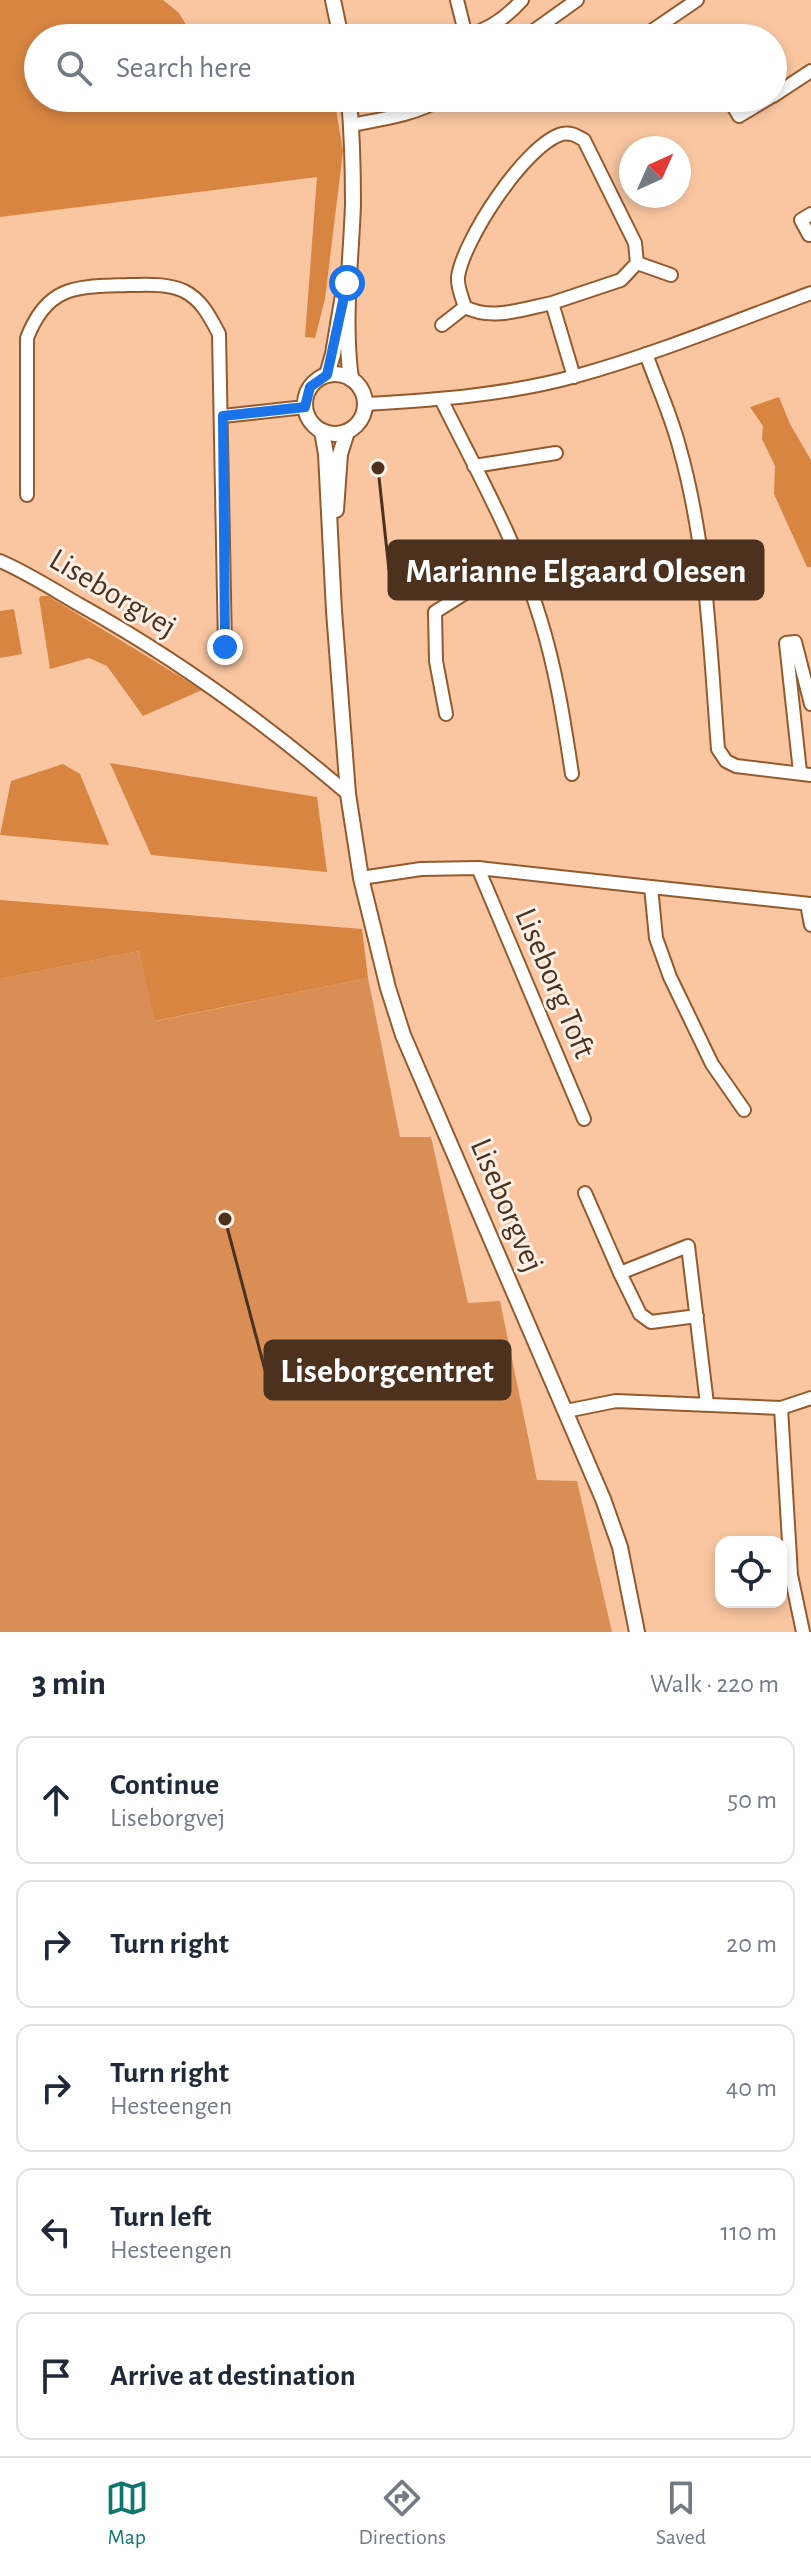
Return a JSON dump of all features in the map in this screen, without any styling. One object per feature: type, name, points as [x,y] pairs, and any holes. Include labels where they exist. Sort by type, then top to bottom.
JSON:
[{"type":"street","points":[[333,0],[338,24]]},
{"type":"street","points":[[457,0],[463,24]]},
{"type":"street","points":[[494,24],[522,0]]},
{"type":"street","points":[[543,24],[577,0]]},
{"type":"street","points":[[662,24],[697,0]]},
{"type":"street","points":[[510,13],[518,24]]},
{"type":"street","points":[[787,87],[811,71]]},
{"type":"street","points":[[350,112],[353,204],[347,283],[351,379]]},
{"type":"street","points":[[351,125],[413,112]]},
{"type":"street","points":[[565,133],[584,140],[635,243],[637,263],[621,280],[552,303],[490,315],[465,307],[458,277],[473,236],[495,199],[524,163],[550,139],[565,133]]},
{"type":"street","points":[[809,235],[801,220],[811,214]]},
{"type":"street","points":[[637,263],[671,275]]},
{"type":"street","points":[[327,375],[347,283]]},
{"type":"street","points":[[27,495],[27,338],[35,317],[45,304],[76,287],[160,285],[183,291],[198,301],[208,312],[219,334],[223,416],[225,647]]},
{"type":"street","points":[[365,404],[503,392],[574,377],[811,293]]},
{"type":"street","points":[[552,303],[574,377]]},
{"type":"street","points":[[442,325],[465,307]]},
{"type":"street","points":[[646,354],[679,445],[695,515],[705,588],[718,749],[726,761],[736,766],[805,774],[786,643],[795,642],[811,704]]},
{"type":"street","points":[[327,375],[343,375],[351,379],[363,394],[365,404],[360,421],[347,432],[322,431],[308,417],[305,407],[310,387],[327,375]]},
{"type":"street","points":[[441,399],[520,565],[540,617],[560,694],[572,774]]},
{"type":"street","points":[[223,416],[305,407]]},
{"type":"street","name":"Liseborgvej","points":[[322,431],[332,551]]},
{"type":"street","name":"Liseborgvej","points":[[347,432],[340,454],[332,551],[348,794],[361,878],[403,1035],[603,1499],[620,1547],[637,1632]]},
{"type":"street","points":[[474,466],[556,453]]},
{"type":"street","points":[[446,714],[436,661],[435,612],[520,565],[571,558]]},
{"type":"street","name":"Liseborgvej","points":[[0,561],[119,626],[212,686],[279,735],[348,794]]},
{"type":"street","name":"Liseborg Toft","points":[[361,878],[421,869],[478,868],[809,904],[811,925]]},
{"type":"street","name":"Liseborg Toft","points":[[478,868],[584,1119]]},
{"type":"street","points":[[651,887],[656,938],[670,977],[712,1064],[744,1110]]},
{"type":"street","points":[[585,1193],[640,1314],[651,1322],[697,1316]]},
{"type":"street","points":[[620,1273],[688,1246],[707,1404]]},
{"type":"street","points":[[566,1411],[616,1401],[781,1408],[811,1398]]},
{"type":"street","points":[[781,1408],[791,1575],[803,1632]]},
{"type":"shaded area","points":[[0,0],[163,0],[179,13],[186,24],[24,24],[24,112],[336,112],[343,151],[325,299],[315,338],[305,337],[317,177],[0,217]]},
{"type":"shaded area","points":[[779,397],[790,424],[811,460],[811,567],[807,567],[774,494],[775,466],[762,439],[763,426],[750,407]]},
{"type":"shaded area","points":[[41,596],[48,596],[202,690],[143,716],[107,666],[89,658],[50,669]]},
{"type":"shaded area","points":[[14,609],[22,654],[0,658],[0,611]]},
{"type":"shaded area","points":[[110,763],[317,797],[327,872],[151,855]]},
{"type":"shaded area","points":[[63,764],[80,774],[109,845],[0,835],[11,781]]},
{"type":"shaded area","points":[[0,900],[362,929],[368,978],[155,1021],[139,951],[0,979]]},
{"type":"shaded area","points":[[139,951],[156,1021],[368,978],[400,1137],[431,1137],[468,1303],[500,1301],[537,1480],[577,1481],[612,1632],[0,1632],[0,979]]},
{"type":"place","name":"Marianne Elgaard Olesen","points":[[378,468]]},
{"type":"place","name":"Liseborgcentret","points":[[225,1219]]},
{"type":"route","points":[[225,647],[223,416],[305,407],[310,387],[327,375],[347,283]]}]
